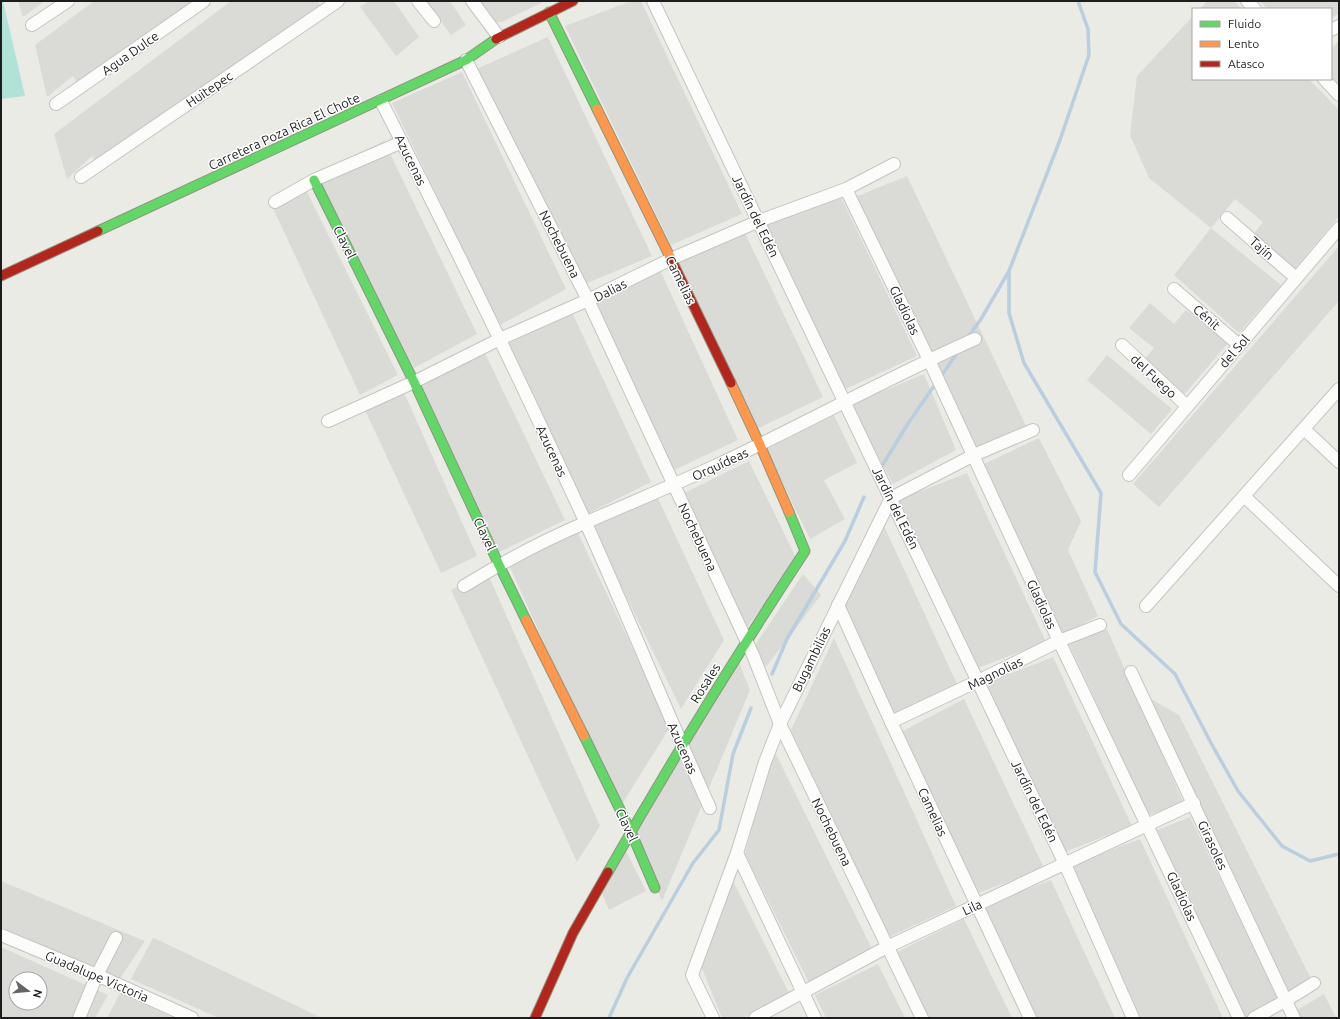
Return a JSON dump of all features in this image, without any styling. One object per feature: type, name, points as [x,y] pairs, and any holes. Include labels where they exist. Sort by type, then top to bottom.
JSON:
[{"type":"street","points":[[32,25],[68,1]]},
{"type":"street","name":"Agua Dulce","points":[[56,104],[204,1]]},
{"type":"street","name":"Huitepec","points":[[81,177],[338,1]]},
{"type":"street","points":[[418,1],[434,21]]},
{"type":"street","points":[[472,1],[499,37]]},
{"type":"street","name":"Carretera Poza Rica El Chote","points":[[1,276],[381,101],[466,60],[499,37],[573,1]]},
{"type":"street","name":"Jardín del Edén","points":[[654,1],[1065,864],[1133,1018]]},
{"type":"street","name":"Camelias","points":[[549,12],[671,259],[760,445],[805,551]]},
{"type":"street","name":"Nochebuena","points":[[466,60],[588,300],[746,641],[780,724],[922,1018]]},
{"type":"street","points":[[1325,80],[1339,95]]},
{"type":"street","name":"Azucenas","points":[[381,101],[500,339],[586,522],[710,808]]},
{"type":"street","points":[[275,202],[314,180],[402,142]]},
{"type":"street","name":"Dalias","points":[[328,421],[414,382],[500,339],[588,300],[671,259],[759,221],[846,190],[894,164]]},
{"type":"street","name":"Clavel","points":[[314,180],[414,382],[499,565],[631,832],[655,888]]},
{"type":"street","name":"Gladiolas","points":[[846,190],[974,455],[1059,641],[1148,824],[1239,1018]]},
{"type":"street","name":"Tajín","points":[[1227,218],[1296,278]]},
{"type":"street","name":"del Sol","points":[[1128,475],[1339,228]]},
{"type":"street","name":"Cénit","points":[[1174,289],[1239,345]]},
{"type":"street","name":"Orquídeas","points":[[464,586],[499,565],[586,522],[674,485],[760,445],[845,402],[930,364],[975,339]]},
{"type":"street","name":"del Fuego","points":[[1122,346],[1187,406]]},
{"type":"street","points":[[1146,606],[1339,389]]},
{"type":"street","points":[[1304,429],[1339,462]]},
{"type":"street","points":[[891,498],[974,455],[1033,430]]},
{"type":"street","points":[[1244,496],[1339,586]]},
{"type":"street","name":"Bugambilias","points":[[712,1018],[692,975],[737,853],[765,762],[780,724],[891,498]]},
{"type":"street","name":"Rosales","points":[[535,1018],[573,933],[631,832],[746,641],[805,551]]},
{"type":"street","name":"Camelias","points":[[838,605],[891,722],[1030,1018]]},
{"type":"street","name":"Magnolias","points":[[891,722],[1059,641],[1100,625]]},
{"type":"street","name":"Girasoles","points":[[1131,672],[1294,1018]]},
{"type":"street","name":"Lila","points":[[755,1018],[887,947],[1194,803]]},
{"type":"street","points":[[737,853],[815,1018]]},
{"type":"street","name":"Guadalupe Victoria","points":[[1,935],[192,1018]]},
{"type":"street","points":[[79,1018],[97,976],[116,938]]},
{"type":"street","points":[[1254,1018],[1314,983]]},
{"type":"shaded area","points":[[1,1],[3,1],[25,96],[1,99]]},
{"type":"shaded area","points":[[18,1],[45,1],[23,17]]},
{"type":"shaded area","points":[[94,1],[197,1],[81,88],[73,76],[47,97],[35,45]]},
{"type":"shaded area","points":[[231,1],[316,1],[322,6],[102,168],[92,156],[67,179],[54,134]]},
{"type":"shaded area","points":[[369,1],[394,1],[419,37],[396,56],[360,7]]},
{"type":"shaded area","points":[[410,1],[450,1],[466,25],[451,35],[431,8],[421,15]]},
{"type":"shaded area","points":[[476,1],[545,1],[502,22],[492,22]]},
{"type":"shaded area","points":[[631,1],[641,1],[742,214],[671,245],[565,26]]},
{"type":"shaded area","points":[[1207,1],[1234,1],[1241,8],[1201,8]]},
{"type":"shaded area","points":[[1260,1],[1339,1],[1339,14],[1332,18],[1332,8],[1266,8]]},
{"type":"shaded area","points":[[1192,17],[1192,80],[1310,80],[1339,110],[1339,216],[1293,271],[1251,237],[1263,222],[1235,199],[1211,228],[1149,178],[1130,135],[1137,76]]},
{"type":"shaded area","points":[[548,37],[652,256],[580,286],[474,70]]},
{"type":"shaded area","points":[[1339,41],[1339,85],[1332,77],[1332,48]]},
{"type":"shaded area","points":[[462,72],[566,289],[500,325],[392,103]]},
{"type":"shaded area","points":[[384,141],[477,334],[414,368],[316,175]]},
{"type":"shaded area","points":[[907,176],[1028,430],[976,448],[855,197]]},
{"type":"shaded area","points":[[305,188],[398,375],[360,395],[272,206]]},
{"type":"shaded area","points":[[839,193],[917,356],[841,391],[765,224]]},
{"type":"shaded area","points":[[1211,228],[1281,285],[1239,333],[1174,275]]},
{"type":"shaded area","points":[[744,231],[823,397],[755,430],[674,262]]},
{"type":"shaded area","points":[[1339,246],[1339,301],[1159,507],[1133,484]]},
{"type":"shaded area","points":[[660,270],[738,440],[670,472],[588,301]]},
{"type":"shaded area","points":[[1150,303],[1174,324],[1186,310],[1228,343],[1183,396],[1142,362],[1154,348],[1129,328]]},
{"type":"shaded area","points":[[571,310],[651,482],[587,514],[505,345]]},
{"type":"shaded area","points":[[484,351],[565,520],[497,553],[421,384]]},
{"type":"shaded area","points":[[1107,355],[1172,409],[1151,434],[1087,380]]},
{"type":"shaded area","points":[[924,374],[956,450],[893,484],[850,405]]},
{"type":"shaded area","points":[[402,388],[477,556],[441,573],[364,408]]},
{"type":"shaded area","points":[[834,415],[857,463],[824,480],[845,519],[810,539],[766,449]]},
{"type":"shaded area","points":[[1039,438],[1081,521],[1068,550],[1098,616],[1063,634],[984,464]]},
{"type":"shaded area","points":[[749,461],[797,560],[746,629],[682,494]]},
{"type":"shaded area","points":[[967,473],[1046,642],[975,669],[895,501]]},
{"type":"shaded area","points":[[655,492],[724,640],[681,709],[591,524]]},
{"type":"shaded area","points":[[884,526],[957,684],[890,717],[841,608]]},
{"type":"shaded area","points":[[577,531],[670,727],[619,809],[509,565]]},
{"type":"shaded area","points":[[487,572],[600,826],[577,862],[451,590]]},
{"type":"shaded area","points":[[803,574],[821,595],[766,667],[753,648]]},
{"type":"shaded area","points":[[1107,629],[1184,804],[1149,815],[1069,644]]},
{"type":"shaded area","points":[[834,638],[956,906],[889,937],[791,730]]},
{"type":"shaded area","points":[[736,655],[750,690],[662,901],[630,827]]},
{"type":"shaded area","points":[[1053,657],[1132,826],[1062,853],[981,685]]},
{"type":"shaded area","points":[[1146,696],[1179,715],[1311,979],[1287,993]]},
{"type":"shaded area","points":[[964,699],[1044,868],[973,895],[899,733]]},
{"type":"shaded area","points":[[773,748],[872,949],[809,983],[745,854]]},
{"type":"shaded area","points":[[1190,817],[1279,1000],[1248,1018],[1245,1018],[1157,830]]},
{"type":"shaded area","points":[[1140,839],[1223,1018],[1140,1018],[1068,866]]},
{"type":"shaded area","points":[[626,851],[646,891],[609,910],[599,887]]},
{"type":"shaded area","points":[[1051,880],[1115,1018],[1031,1018],[979,908]]},
{"type":"shaded area","points":[[1,881],[145,941],[119,980],[1,927]]},
{"type":"shaded area","points":[[733,881],[789,993],[743,1018],[722,1018],[701,966]]},
{"type":"shaded area","points":[[964,919],[1012,1018],[926,1018],[895,953]]},
{"type":"shaded area","points":[[153,938],[320,1017],[219,1018],[131,979]]},
{"type":"shaded area","points":[[1,947],[108,995],[95,1018],[1,1018]]},
{"type":"shaded area","points":[[878,964],[905,1018],[826,1018],[815,995]]},
{"type":"shaded area","points":[[120,993],[174,1018],[107,1018]]},
{"type":"shaded area","points":[[1324,994],[1336,1018],[1296,1018],[1294,1012]]},
{"type":"waterway","points":[[968,337],[981,319],[1009,271],[1060,140],[1089,55],[1088,29],[1078,1]]},
{"type":"waterway","points":[[1009,271],[1009,313],[1024,363],[1101,493],[1095,572],[1121,624],[1175,674],[1238,791],[1282,846],[1310,861],[1339,854]]},
{"type":"waterway","points":[[940,378],[959,350]]},
{"type":"waterway","points":[[882,466],[909,422],[936,383]]},
{"type":"waterway","points":[[772,674],[787,639],[845,541],[864,497]]},
{"type":"waterway","points":[[609,1018],[627,978],[693,863],[719,830],[733,754],[751,708]]},
{"type":"traffic: fast","points":[[549,12],[597,109]]},
{"type":"traffic: fast","points":[[98,231],[466,60],[496,39]]},
{"type":"traffic: fast","points":[[314,180],[414,382],[526,620]]},
{"type":"traffic: fast","points":[[608,872],[704,710],[805,551],[789,512]]},
{"type":"traffic: fast","points":[[584,736],[631,832],[655,888]]},
{"type":"traffic: slow","points":[[597,109],[672,261]]},
{"type":"traffic: slow","points":[[731,383],[789,512]]},
{"type":"traffic: slow","points":[[526,620],[584,736]]},
{"type":"traffic: jam","points":[[496,39],[573,1]]},
{"type":"traffic: jam","points":[[1,276],[98,231]]},
{"type":"traffic: jam","points":[[672,261],[731,383]]},
{"type":"traffic: jam","points":[[535,1018],[573,933],[608,872]]}]
